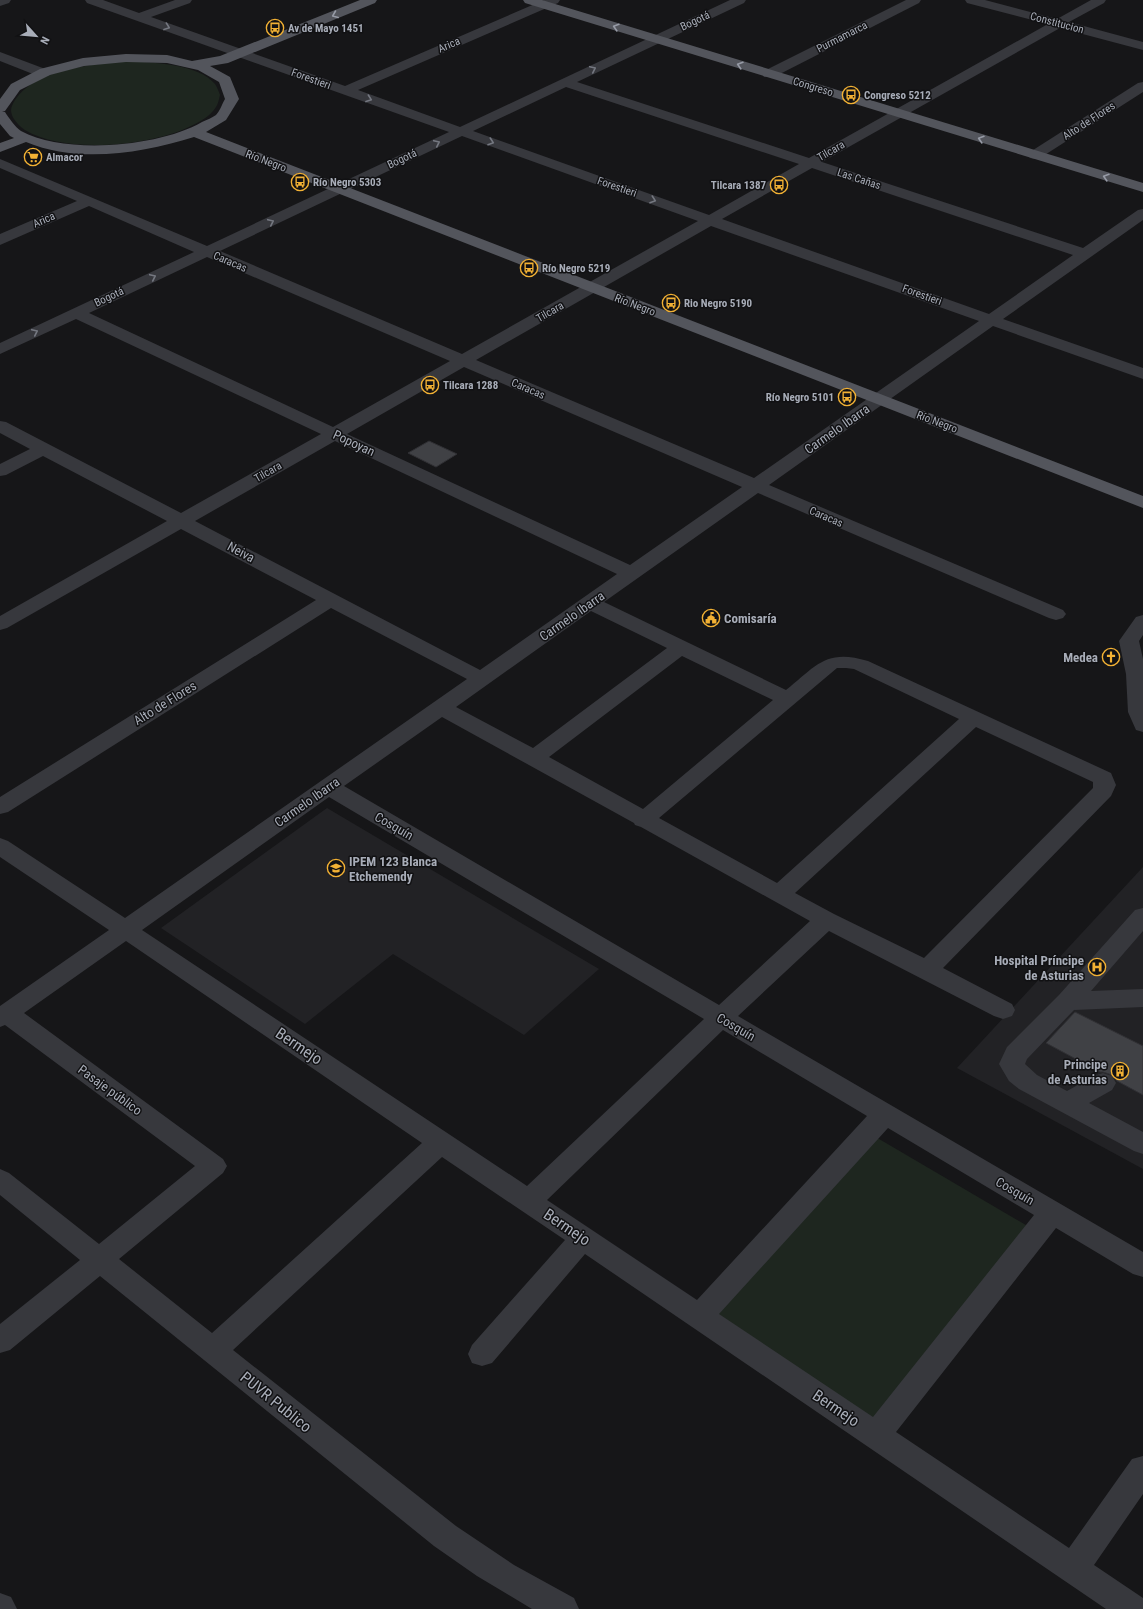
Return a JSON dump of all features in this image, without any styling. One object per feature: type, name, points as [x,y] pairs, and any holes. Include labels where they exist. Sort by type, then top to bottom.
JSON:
[{"type":"main road","points":[[194,64],[223,60],[371,0]]},
{"type":"main road","name":"Congreso","points":[[529,0],[549,2],[657,39],[1143,188]]},
{"type":"main road","points":[[0,108],[2,101],[10,91],[23,82],[43,73],[66,65],[125,57],[155,58],[194,64],[210,70],[230,87],[232,99],[226,111],[212,123],[194,132],[164,142],[135,148],[104,150],[74,149],[47,145],[25,138],[11,130],[2,121],[0,115]]},
{"type":"main road","name":"Río Negro","points":[[194,132],[1143,502]]},
{"type":"main road","points":[[0,148],[25,138]]},
{"type":"street","points":[[0,2],[5,0]]},
{"type":"street","name":"Forestieri","points":[[91,0],[1143,374]]},
{"type":"street","points":[[140,17],[186,0]]},
{"type":"street","name":"Bogotá","points":[[0,349],[740,0]]},
{"type":"street","name":"Purmamarca","points":[[769,74],[915,0]]},
{"type":"street","name":"Constitucion","points":[[971,0],[1143,46]]},
{"type":"street","name":"Tilcara","points":[[0,624],[898,113],[1100,0]]},
{"type":"street","name":"Arica","points":[[345,90],[549,2]]},
{"type":"street","points":[[0,56],[43,73]]},
{"type":"street","name":"Las Cañas","points":[[565,82],[1085,254]]},
{"type":"street","name":"Alto de Flores","points":[[1035,155],[1143,86]]},
{"type":"street","name":"Caracas","points":[[0,163],[1056,614]]},
{"type":"street","name":"Arica","points":[[0,240],[89,201]]},
{"type":"street","name":"Carmelo Ibarra","points":[[3,1016],[1143,213]]},
{"type":"street","name":"Popoyan","points":[[76,313],[631,574]]},
{"type":"street","name":"Neiva","points":[[0,426],[482,679]]},
{"type":"street","points":[[0,471],[43,449]]},
{"type":"street","name":"Alto de Flores","points":[[0,807],[331,599]]},
{"type":"street","points":[[590,603],[787,699]]},
{"type":"street","points":[[1143,621],[1129,641],[1136,674],[1138,712],[1143,724]]},
{"type":"street","points":[[534,758],[681,648]]},
{"type":"street","points":[[644,820],[787,699],[830,664],[840,660],[861,665],[1104,778],[1105,785],[1103,791],[927,970]]},
{"type":"street","points":[[441,708],[826,920],[927,970],[1003,1010]]},
{"type":"street","points":[[778,894],[973,718]]},
{"type":"street","name":"Cosquín","points":[[328,787],[1143,1266]]},
{"type":"street","name":"Bermejo","points":[[0,846],[1133,1609]]},
{"type":"street","points":[[1143,916],[1068,1001],[1016,1054],[1012,1064],[1018,1074],[1028,1082],[1143,1144]]},
{"type":"street","points":[[529,1201],[720,1018],[826,920]]},
{"type":"street","points":[[1068,1001],[1143,998]]},
{"type":"street","name":"Pasaje público","points":[[3,1016],[214,1166],[100,1260]]},
{"type":"street","points":[[1067,1103],[1103,1083]]},
{"type":"street","points":[[700,1316],[885,1114]]},
{"type":"street","points":[[212,1351],[441,1142]]},
{"type":"street","name":"PUVR Publico","points":[[0,1180],[439,1532],[478,1561],[563,1609]]},
{"type":"street","points":[[876,1435],[1052,1213]]},
{"type":"street","points":[[482,1354],[584,1238]]},
{"type":"street","points":[[0,1341],[100,1260]]},
{"type":"street","points":[[1073,1568],[1143,1469]]},
{"type":"shaded area","points":[[132,61],[188,68],[208,77],[216,85],[220,95],[217,106],[204,119],[178,132],[157,138],[110,145],[63,143],[42,138],[25,130],[17,123],[11,113],[12,106],[21,93],[33,83],[48,76],[65,70],[100,64]]},
{"type":"shaded area","name":"IPEM 123 Blanca Etchemendy","points":[[327,808],[599,969],[524,1035],[393,954],[305,1024],[161,928]]},
{"type":"shaded area","name":"Hospital Príncipe de Asturias","points":[[1143,867],[1143,1169],[957,1068]]},
{"type":"shaded area","points":[[874,1136],[1031,1228],[874,1423],[713,1314]]},
{"type":"building","points":[[429,441],[457,454],[436,467],[408,453]]},
{"type":"building","name":"Principe de Asturias","points":[[1075,1012],[1143,1046],[1143,1095],[1117,1081],[1112,1075],[1100,1072],[1046,1043]]},
{"type":"place","name":"Av de Mayo 1451","points":[[275,28]]},
{"type":"place","name":"Congreso 5212","points":[[851,95]]},
{"type":"place","name":"Almacor","points":[[33,157]]},
{"type":"place","name":"Río Negro 5303","points":[[300,182]]},
{"type":"place","name":"Tilcara 1387","points":[[779,185]]},
{"type":"place","name":"Río Negro 5219","points":[[529,268]]},
{"type":"place","name":"Rio Negro 5190","points":[[671,303]]},
{"type":"place","name":"Tilcara 1288","points":[[430,385]]},
{"type":"place","name":"Río Negro 5101","points":[[847,397]]},
{"type":"place","name":"Comisaría","points":[[711,618]]},
{"type":"place","name":"Medea","points":[[1111,657]]},
{"type":"place","name":"IPEM 123 Blanca Etchemendy","points":[[336,868]]},
{"type":"place","name":"Hospital Príncipe de Asturias","points":[[1097,967]]},
{"type":"place","name":"Principe de Asturias","points":[[1120,1071]]}]
